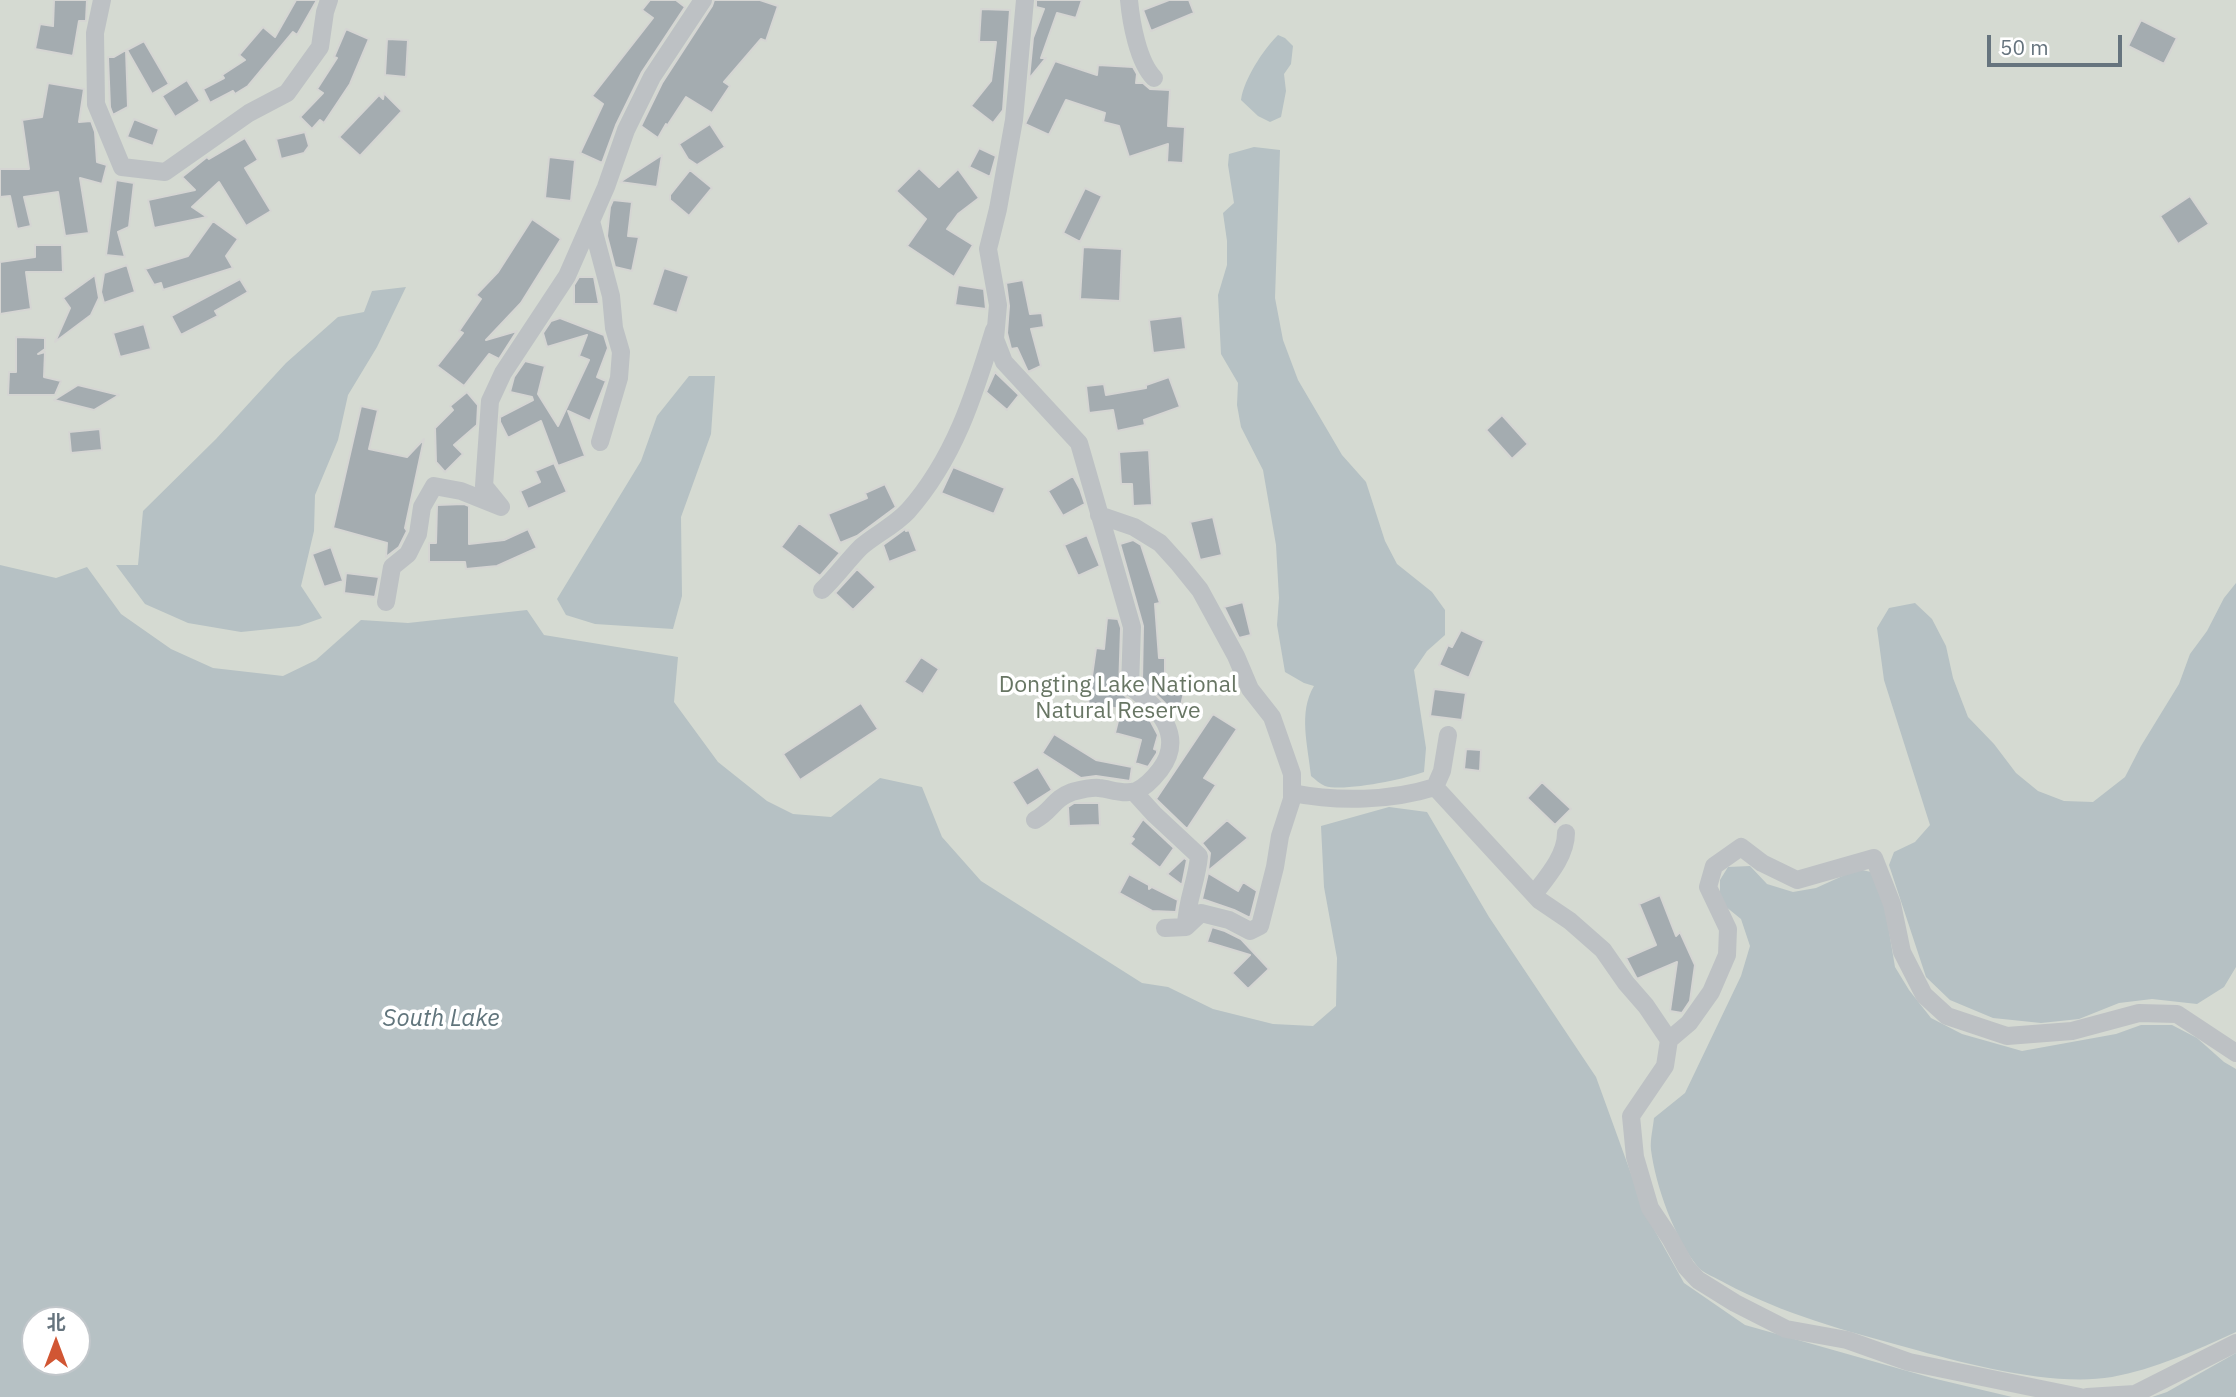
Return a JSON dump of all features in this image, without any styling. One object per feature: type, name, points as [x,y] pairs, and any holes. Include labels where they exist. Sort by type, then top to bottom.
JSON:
[{"type":"street","points":[[102,0],[95,33],[96,104],[122,167],[165,172],[249,113],[287,93],[320,47],[324,12],[329,0]]},
{"type":"street","points":[[386,602],[392,567],[408,554],[418,534],[422,507],[434,486],[461,491],[501,507],[484,486],[490,401],[503,373],[568,276],[626,130],[652,77],[703,0]]},
{"type":"street","points":[[1129,0],[1131,24],[1141,53],[1154,78]]},
{"type":"street","points":[[1025,2],[1014,120],[988,249],[998,305],[995,339],[1003,362],[1079,443],[1132,627],[1130,687],[1163,717],[1171,738],[1171,750],[1148,784],[1134,792],[1096,787],[1073,792],[1057,799],[1047,814],[1035,820]]},
{"type":"street","points":[[591,221],[611,296],[614,328],[621,352],[619,378],[600,442]]},
{"type":"street","points":[[822,590],[839,575],[862,547],[907,513],[937,475],[954,445],[971,403],[997,320]]},
{"type":"street","points":[[1099,515],[1134,527],[1160,543],[1200,590],[1236,656],[1250,689],[1272,717],[1292,774],[1293,793],[1280,836],[1260,926],[1250,931],[1229,920],[1200,913],[1186,927],[1165,928]]},
{"type":"street","points":[[1293,793],[1318,798],[1363,797],[1409,795],[1435,787],[1442,771],[1448,735]]},
{"type":"street","points":[[1435,787],[1534,894],[1603,950],[1669,1040]]},
{"type":"street","points":[[1134,792],[1199,856],[1198,873],[1186,908],[1186,927]]},
{"type":"street","points":[[1534,894],[1554,867],[1566,841],[1566,833]]},
{"type":"street","points":[[2080,1397],[1909,1362],[1847,1340],[1786,1329],[1735,1303],[1698,1280],[1686,1267],[1671,1238],[1650,1208],[1636,1157],[1631,1116],[1665,1066],[1669,1040],[1689,1023],[1711,992],[1727,955],[1728,929],[1708,887],[1714,866],[1741,847],[1762,863],[1797,880],[1874,858],[1892,904],[1902,952],[1924,995],[1947,1016],[2007,1036],[2072,1031],[2139,1013],[2177,1014],[2236,1053]]},
{"type":"street","points":[[2087,1397],[2135,1394],[2236,1343]]},
{"type":"green space","name":"Dongting Lake National Natural Reserve","points":[[0,0],[2236,0],[2236,1397],[0,1397]]},
{"type":"water","points":[[1278,35],[1293,46],[1291,64],[1284,74],[1286,91],[1281,117],[1270,122],[1258,116],[1241,100],[1255,65]]},
{"type":"water","points":[[1254,147],[1280,150],[1275,298],[1283,340],[1298,380],[1342,455],[1366,482],[1385,541],[1397,564],[1432,592],[1445,610],[1445,635],[1427,651],[1414,670],[1426,748],[1424,772],[1403,778],[1360,786],[1334,787],[1323,785],[1311,776],[1305,718],[1309,696],[1314,686],[1285,672],[1277,625],[1279,598],[1276,545],[1263,470],[1241,427],[1237,405],[1238,383],[1221,354],[1218,295],[1227,265],[1223,213],[1234,203],[1228,165],[1229,154]]},
{"type":"water","points":[[406,287],[377,347],[348,395],[338,440],[315,495],[314,531],[301,586],[322,618],[299,626],[241,632],[188,623],[145,604],[116,565],[138,565],[143,511],[216,439],[286,363],[338,317],[364,312],[372,291]]},
{"type":"water","points":[[689,376],[715,376],[711,434],[681,517],[682,596],[673,629],[595,624],[566,615],[557,599],[641,461],[657,416]]},
{"type":"water","name":"South Lake","points":[[0,565],[56,578],[87,567],[121,614],[171,649],[213,668],[283,676],[316,660],[361,620],[408,623],[527,610],[544,635],[678,657],[674,702],[718,762],[767,801],[793,814],[831,817],[880,778],[922,787],[942,837],[981,881],[1142,983],[1168,987],[1213,1009],[1273,1024],[1313,1026],[1336,1006],[1337,958],[1324,887],[1321,826],[1389,807],[1427,812],[1489,917],[1596,1077],[1646,1215],[1684,1283],[1745,1325],[1932,1378],[2012,1397],[0,1397]]},
{"type":"water","points":[[2236,583],[2236,967],[2224,987],[2197,1004],[2152,999],[2119,1003],[2079,1019],[2041,1023],[1993,1018],[1950,1000],[1926,977],[1889,865],[1894,852],[1915,842],[1930,825],[1884,680],[1877,628],[1889,608],[1915,603],[1932,619],[1946,646],[1953,678],[1968,717],[1994,744],[2016,773],[2038,791],[2064,801],[2093,802],[2125,777],[2179,684],[2190,654]]},
{"type":"water","points":[[1750,866],[1767,884],[1793,892],[1816,888],[1858,869],[1871,872],[1884,901],[1895,967],[1931,1018],[1962,1034],[2022,1051],[2116,1034],[2141,1025],[2172,1025],[2197,1038],[2236,1069],[2236,1332],[2176,1358],[2128,1374],[2089,1379],[2037,1376],[1956,1361],[1815,1321],[1747,1294],[1701,1269],[1689,1255],[1667,1211],[1653,1164],[1652,1134],[1654,1118],[1685,1093],[1741,976],[1750,946],[1741,919],[1720,902],[1720,880],[1728,867]]},
{"type":"water","points":[[2236,1353],[2236,1397],[2152,1397],[2167,1392]]},
{"type":"building","points":[[54,0],[87,0],[86,21],[79,21],[73,56],[35,49],[40,24],[53,26]]},
{"type":"building","points":[[296,0],[317,0],[297,35],[293,32],[248,86],[210,103],[203,89],[224,78],[222,75],[245,60],[239,55],[263,27],[275,37]]},
{"type":"building","points":[[650,0],[676,0],[685,7],[642,72],[616,125],[602,163],[580,153],[603,104],[592,96],[653,18],[642,10]]},
{"type":"building","points":[[714,0],[760,0],[778,6],[766,41],[761,39],[724,82],[730,86],[712,113],[686,97],[658,138],[641,126],[662,83]]},
{"type":"building","points":[[1036,0],[1082,0],[1076,18],[1057,13],[1041,58],[1046,58],[1029,79],[1033,38],[1044,9],[1036,7]]},
{"type":"building","points":[[1169,0],[1189,0],[1194,13],[1151,31],[1143,10]]},
{"type":"building","points":[[981,9],[1010,10],[1003,110],[993,123],[971,106],[991,81],[996,42],[979,42]]},
{"type":"building","points":[[2141,20],[2177,38],[2164,64],[2128,46]]},
{"type":"building","points":[[346,29],[369,39],[350,84],[324,123],[320,120],[312,129],[300,117],[323,93],[317,89],[337,58],[334,57]]},
{"type":"building","points":[[387,39],[408,40],[406,77],[385,75]]},
{"type":"building","points":[[144,41],[169,84],[152,94],[127,50]]},
{"type":"building","points":[[126,50],[128,107],[113,115],[110,107],[108,57],[114,57]]},
{"type":"building","points":[[1055,61],[1097,75],[1098,65],[1133,67],[1137,74],[1136,83],[1143,83],[1150,89],[1170,90],[1168,126],[1185,127],[1183,163],[1167,162],[1168,144],[1129,157],[1119,126],[1103,122],[1105,113],[1066,100],[1049,135],[1025,124]]},
{"type":"building","points":[[187,80],[200,101],[175,117],[162,96]]},
{"type":"building","points":[[48,83],[84,89],[79,122],[91,121],[95,132],[97,162],[107,165],[102,184],[80,178],[89,233],[65,236],[58,192],[24,197],[31,226],[17,229],[10,196],[0,197],[0,169],[29,169],[22,120],[42,117]]},
{"type":"building","points":[[384,93],[402,111],[360,156],[339,137],[379,95],[383,99]]},
{"type":"building","points":[[134,119],[159,129],[153,146],[127,137]]},
{"type":"building","points":[[710,124],[725,147],[697,165],[688,159],[679,144]]},
{"type":"building","points":[[305,132],[309,146],[304,153],[281,159],[276,139]]},
{"type":"building","points":[[245,138],[258,160],[245,168],[271,211],[246,226],[219,182],[192,207],[207,217],[154,228],[148,200],[195,190],[182,177],[207,157],[209,159]]},
{"type":"building","points":[[979,148],[996,156],[990,177],[969,167]]},
{"type":"building","points":[[662,155],[657,187],[620,182]]},
{"type":"building","points":[[549,157],[575,160],[571,201],[545,198]]},
{"type":"building","points":[[919,168],[939,187],[958,169],[979,198],[958,214],[947,229],[973,245],[954,277],[907,246],[926,219],[896,191]]},
{"type":"building","points":[[690,170],[712,188],[689,216],[670,200],[670,195]]},
{"type":"building","points":[[116,180],[134,183],[129,227],[118,232],[125,257],[106,255]]},
{"type":"building","points":[[1085,188],[1102,196],[1080,242],[1063,233]]},
{"type":"building","points":[[2190,196],[2209,224],[2178,244],[2160,216]]},
{"type":"building","points":[[613,200],[632,202],[628,236],[639,237],[632,271],[615,267],[607,236]]},
{"type":"building","points":[[532,219],[561,239],[521,303],[486,340],[517,331],[499,359],[489,354],[464,386],[437,366],[463,333],[459,331],[481,299],[476,295],[498,272]]},
{"type":"building","points":[[213,221],[238,239],[226,256],[233,268],[163,290],[161,283],[154,285],[145,269],[188,256]]},
{"type":"building","points":[[35,245],[62,245],[63,272],[26,272],[31,309],[0,314],[0,262],[35,257]]},
{"type":"building","points":[[1083,247],[1122,249],[1120,301],[1080,299]]},
{"type":"building","points":[[127,265],[135,292],[104,303],[101,292],[104,273]]},
{"type":"building","points":[[664,268],[689,276],[677,313],[652,305]]},
{"type":"building","points":[[95,275],[99,298],[91,315],[55,342],[70,308],[63,298]]},
{"type":"building","points":[[579,277],[594,277],[599,304],[574,304],[574,285]]},
{"type":"building","points":[[240,279],[248,292],[215,311],[218,316],[181,335],[171,316]]},
{"type":"building","points":[[1023,280],[1030,314],[1042,313],[1044,327],[1031,329],[1041,366],[1028,372],[1017,348],[1011,349],[1007,333],[1009,306],[1006,283]]},
{"type":"building","points":[[958,285],[984,289],[986,309],[955,305]]},
{"type":"building","points":[[1182,316],[1186,349],[1153,353],[1149,320]]},
{"type":"building","points":[[560,318],[604,335],[608,348],[597,377],[606,381],[590,421],[568,411],[585,456],[558,466],[541,421],[508,438],[500,417],[533,400],[532,397],[510,392],[514,377],[525,361],[545,366],[538,394],[558,426],[589,360],[579,356],[587,335],[547,347],[543,333],[551,321]]},
{"type":"building","points":[[144,324],[151,349],[120,357],[113,333]]},
{"type":"building","points":[[16,337],[45,338],[45,349],[38,354],[45,352],[44,377],[61,381],[55,395],[8,395],[9,372],[16,372]]},
{"type":"building","points":[[995,372],[1019,395],[1007,410],[986,392]]},
{"type":"building","points":[[1169,377],[1180,407],[1144,420],[1145,425],[1117,431],[1113,410],[1089,413],[1086,386],[1104,384],[1106,395],[1146,388],[1146,385]]},
{"type":"building","points":[[78,385],[119,395],[94,410],[54,400]]},
{"type":"building","points":[[467,392],[478,405],[477,425],[454,445],[463,454],[445,472],[436,462],[435,428],[453,410],[450,406]]},
{"type":"building","points":[[361,406],[378,410],[369,449],[407,457],[424,439],[405,528],[407,531],[399,547],[386,557],[387,543],[333,528]]},
{"type":"building","points":[[1502,415],[1528,444],[1512,459],[1486,430]]},
{"type":"building","points":[[100,429],[102,450],[71,453],[69,432]]},
{"type":"building","points":[[1149,450],[1152,505],[1133,506],[1132,484],[1121,484],[1119,452]]},
{"type":"building","points":[[554,463],[567,492],[528,509],[520,491],[540,482],[535,471]]},
{"type":"building","points":[[953,467],[1005,488],[994,514],[941,493]]},
{"type":"building","points":[[1073,476],[1085,504],[1063,516],[1048,491]]},
{"type":"building","points":[[885,484],[896,507],[857,536],[840,543],[828,514],[867,498],[865,493]]},
{"type":"building","points":[[437,505],[469,506],[469,544],[504,540],[528,529],[537,548],[497,566],[466,569],[465,562],[429,562],[429,543],[436,543]]},
{"type":"building","points":[[1213,517],[1222,555],[1200,560],[1190,522]]},
{"type":"building","points":[[799,523],[840,553],[820,576],[781,547]]},
{"type":"building","points":[[905,529],[909,530],[917,551],[889,562],[883,545]]},
{"type":"building","points":[[1087,535],[1100,566],[1078,576],[1064,545]]},
{"type":"building","points":[[1133,540],[1141,545],[1160,603],[1155,604],[1159,658],[1165,658],[1165,684],[1185,688],[1180,710],[1169,707],[1142,681],[1143,626],[1120,544]]},
{"type":"building","points":[[331,547],[343,581],[324,587],[312,554]]},
{"type":"building","points":[[857,569],[876,587],[853,610],[835,593]]},
{"type":"building","points":[[346,573],[379,577],[375,597],[344,593]]},
{"type":"building","points":[[1243,602],[1251,635],[1239,638],[1224,607]]},
{"type":"building","points":[[1107,618],[1118,619],[1121,628],[1119,690],[1150,720],[1158,735],[1154,749],[1157,753],[1148,767],[1135,763],[1141,740],[1115,733],[1121,709],[1088,704],[1096,648],[1104,649]]},
{"type":"building","points":[[1461,630],[1484,641],[1469,678],[1439,665],[1448,645],[1452,647]]},
{"type":"building","points":[[921,657],[939,669],[923,694],[904,682]]},
{"type":"building","points":[[1434,689],[1466,693],[1462,720],[1430,716]]},
{"type":"building","points":[[861,703],[878,729],[800,780],[783,754]]},
{"type":"building","points":[[1213,714],[1237,729],[1204,778],[1216,785],[1187,829],[1156,799]]},
{"type":"building","points":[[1054,734],[1096,760],[1132,767],[1130,781],[1096,776],[1081,778],[1042,753]]},
{"type":"building","points":[[1466,749],[1481,750],[1480,771],[1464,769]]},
{"type":"building","points":[[1038,767],[1052,790],[1027,806],[1012,782]]},
{"type":"building","points":[[1542,782],[1571,809],[1555,825],[1527,798]]},
{"type":"building","points":[[1074,803],[1099,803],[1100,825],[1069,826],[1068,807]]},
{"type":"building","points":[[1143,819],[1174,848],[1160,868],[1130,844],[1134,839],[1131,837]]},
{"type":"building","points":[[1227,820],[1248,838],[1208,871],[1210,853],[1202,843]]},
{"type":"building","points":[[1184,858],[1187,860],[1182,885],[1167,874]]},
{"type":"building","points":[[1208,873],[1238,891],[1243,882],[1257,891],[1250,918],[1202,899]]},
{"type":"building","points":[[1129,874],[1149,885],[1149,889],[1152,887],[1178,900],[1176,912],[1152,911],[1119,893]]},
{"type":"building","points":[[1660,895],[1676,936],[1680,932],[1695,965],[1690,1001],[1682,1013],[1670,1011],[1677,962],[1637,979],[1626,958],[1656,945],[1639,904]]},
{"type":"building","points":[[1212,927],[1241,939],[1269,969],[1248,989],[1232,973],[1250,955],[1207,942]]}]
